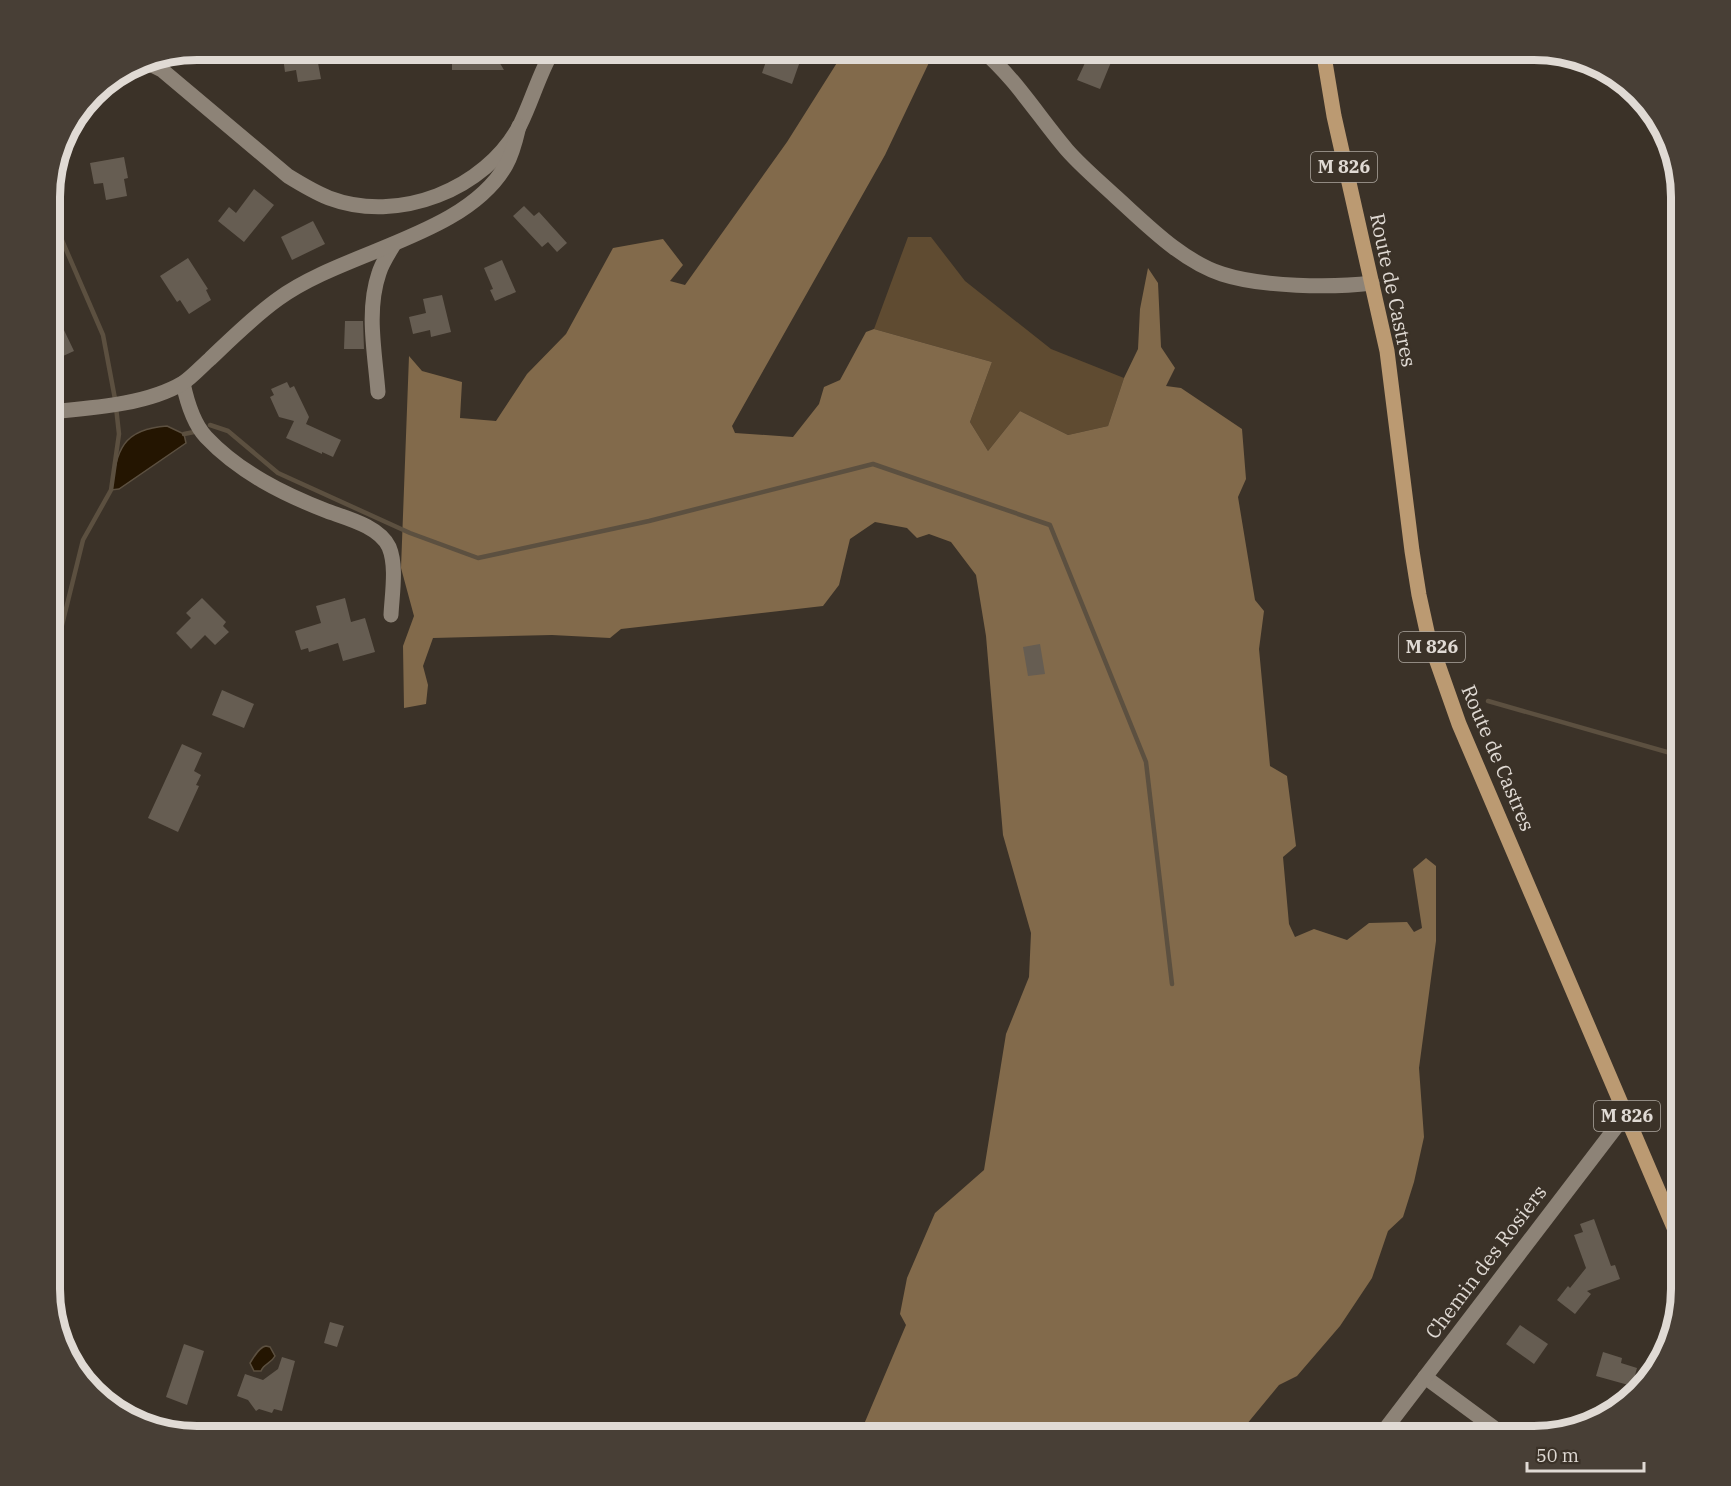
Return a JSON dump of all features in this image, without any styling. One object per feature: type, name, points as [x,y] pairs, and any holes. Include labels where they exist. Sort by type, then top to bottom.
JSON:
[{"type":"main road","name":"Route de Castres","points":[[1325,60],[1334,117],[1387,351],[1412,550],[1428,636],[1459,724],[1671,1218]]},
{"type":"street","points":[[60,411],[142,399],[183,383],[278,298],[310,278],[435,225],[481,195],[506,165],[519,126],[547,60]]},
{"type":"street","points":[[992,60],[1016,83],[1067,150],[1162,237],[1191,259],[1222,274],[1246,279],[1302,284],[1372,284]]},
{"type":"street","points":[[155,67],[288,176],[330,198],[353,204],[410,204],[444,194],[464,184],[480,172],[494,159],[519,126]]},
{"type":"street","points":[[378,392],[372,320],[373,299],[379,271],[394,244]]},
{"type":"street","points":[[183,383],[190,410],[205,436],[235,462],[269,485],[361,523],[383,538],[389,547],[392,567],[391,615]]},
{"type":"street","name":"Chemin des Rosiers","points":[[1388,1426],[1626,1114]]},
{"type":"street","points":[[1425,1377],[1490,1426]]},
{"type":"shaded area","points":[[839,60],[930,60],[885,155],[732,426],[735,433],[793,437],[819,404],[824,387],[840,380],[866,332],[874,329],[992,362],[970,422],[988,451],[1020,411],[1068,435],[1108,426],[1124,378],[1138,349],[1140,309],[1148,268],[1158,283],[1161,347],[1175,368],[1166,386],[1181,388],[1242,429],[1246,479],[1238,497],[1255,600],[1264,611],[1259,649],[1270,766],[1287,776],[1296,846],[1283,857],[1289,924],[1295,937],[1314,929],[1347,940],[1369,923],[1407,922],[1414,932],[1422,928],[1413,869],[1426,858],[1436,866],[1436,941],[1419,1068],[1424,1137],[1403,1217],[1388,1231],[1372,1278],[1340,1326],[1297,1376],[1279,1385],[1245,1426],[863,1426],[906,1325],[900,1314],[907,1278],[935,1213],[984,1170],[1006,1034],[1029,977],[1031,933],[1003,835],[986,636],[976,575],[951,542],[929,534],[917,538],[907,528],[875,522],[850,539],[839,585],[823,606],[621,629],[610,638],[552,635],[433,638],[423,666],[428,685],[426,704],[404,708],[403,646],[414,616],[401,568],[409,356],[422,371],[462,382],[460,418],[496,421],[527,374],[566,334],[613,248],[663,239],[683,265],[670,281],[685,285],[787,142]]},
{"type":"shaded area","points":[[908,237],[931,237],[965,281],[1051,349],[1124,378],[1108,426],[1068,435],[1020,411],[988,451],[970,422],[992,362],[874,329]]},
{"type":"shaded area","points":[[167,426],[184,434],[186,443],[119,489],[111,490],[119,453],[124,444],[140,432]]},
{"type":"shaded area","points":[[266,1346],[270,1347],[275,1356],[261,1371],[254,1371],[250,1363],[259,1350]]},
{"type":"building","points":[[283,60],[317,60],[321,79],[298,82],[296,70],[285,72]]},
{"type":"building","points":[[452,60],[498,60],[504,70],[452,70]]},
{"type":"building","points":[[767,60],[800,60],[792,84],[762,73]]},
{"type":"building","points":[[1086,60],[1112,60],[1100,89],[1077,80]]},
{"type":"building","points":[[124,157],[128,178],[124,179],[127,196],[106,200],[103,183],[94,184],[90,163]]},
{"type":"building","points":[[254,189],[274,205],[244,242],[218,221],[229,207],[236,213]]},
{"type":"building","points":[[524,206],[534,216],[539,212],[567,243],[557,252],[548,242],[542,247],[513,216]]},
{"type":"building","points":[[313,221],[325,244],[292,260],[281,237]]},
{"type":"building","points":[[188,258],[208,289],[206,290],[211,300],[189,314],[180,300],[177,302],[160,276]]},
{"type":"building","points":[[502,260],[516,292],[495,301],[490,290],[493,289],[484,268]]},
{"type":"building","points":[[442,295],[451,332],[431,337],[430,330],[413,334],[409,317],[426,313],[423,299]]},
{"type":"building","points":[[60,297],[63,328],[74,351],[60,357]]},
{"type":"building","points":[[345,321],[363,321],[364,349],[344,349]]},
{"type":"building","points":[[287,382],[290,388],[294,386],[309,417],[306,424],[341,440],[333,457],[286,438],[294,421],[279,417],[270,397],[274,395],[271,389]]},
{"type":"building","points":[[202,598],[226,622],[223,626],[229,632],[215,645],[205,635],[191,649],[176,633],[191,618],[186,613]]},
{"type":"building","points":[[345,598],[351,622],[365,618],[375,652],[343,661],[338,643],[309,652],[308,648],[301,650],[295,631],[321,623],[316,606]]},
{"type":"building","points":[[1040,644],[1045,674],[1028,676],[1023,647]]},
{"type":"building","points":[[222,690],[254,704],[244,728],[212,715]]},
{"type":"building","points":[[182,744],[202,753],[194,771],[201,775],[196,785],[199,786],[178,832],[148,818]]},
{"type":"building","points":[[1594,1219],[1611,1266],[1615,1265],[1620,1279],[1587,1291],[1591,1294],[1575,1314],[1557,1300],[1586,1268],[1574,1235],[1583,1232],[1580,1224]]},
{"type":"building","points":[[330,1322],[344,1326],[337,1347],[324,1343]]},
{"type":"building","points":[[1520,1325],[1548,1344],[1534,1364],[1506,1344]]},
{"type":"building","points":[[184,1344],[204,1351],[187,1405],[166,1397]]},
{"type":"building","points":[[1603,1352],[1622,1358],[1621,1363],[1637,1368],[1630,1386],[1596,1376]]},
{"type":"building","points":[[282,1357],[295,1361],[282,1411],[274,1409],[272,1413],[259,1409],[256,1411],[248,1400],[237,1396],[245,1374],[263,1380],[278,1369]]},
{"type":"waterway","points":[[60,236],[103,335],[115,399]]},
{"type":"waterway","points":[[60,629],[83,540],[111,490],[119,434],[116,407]]},
{"type":"waterway","points":[[210,425],[228,431],[278,473],[410,533],[478,558],[649,521],[873,464],[1050,525],[1146,762],[1172,984]]},
{"type":"waterway","points":[[184,434],[194,432]]},
{"type":"waterway","points":[[1488,701],[1671,753]]}]
